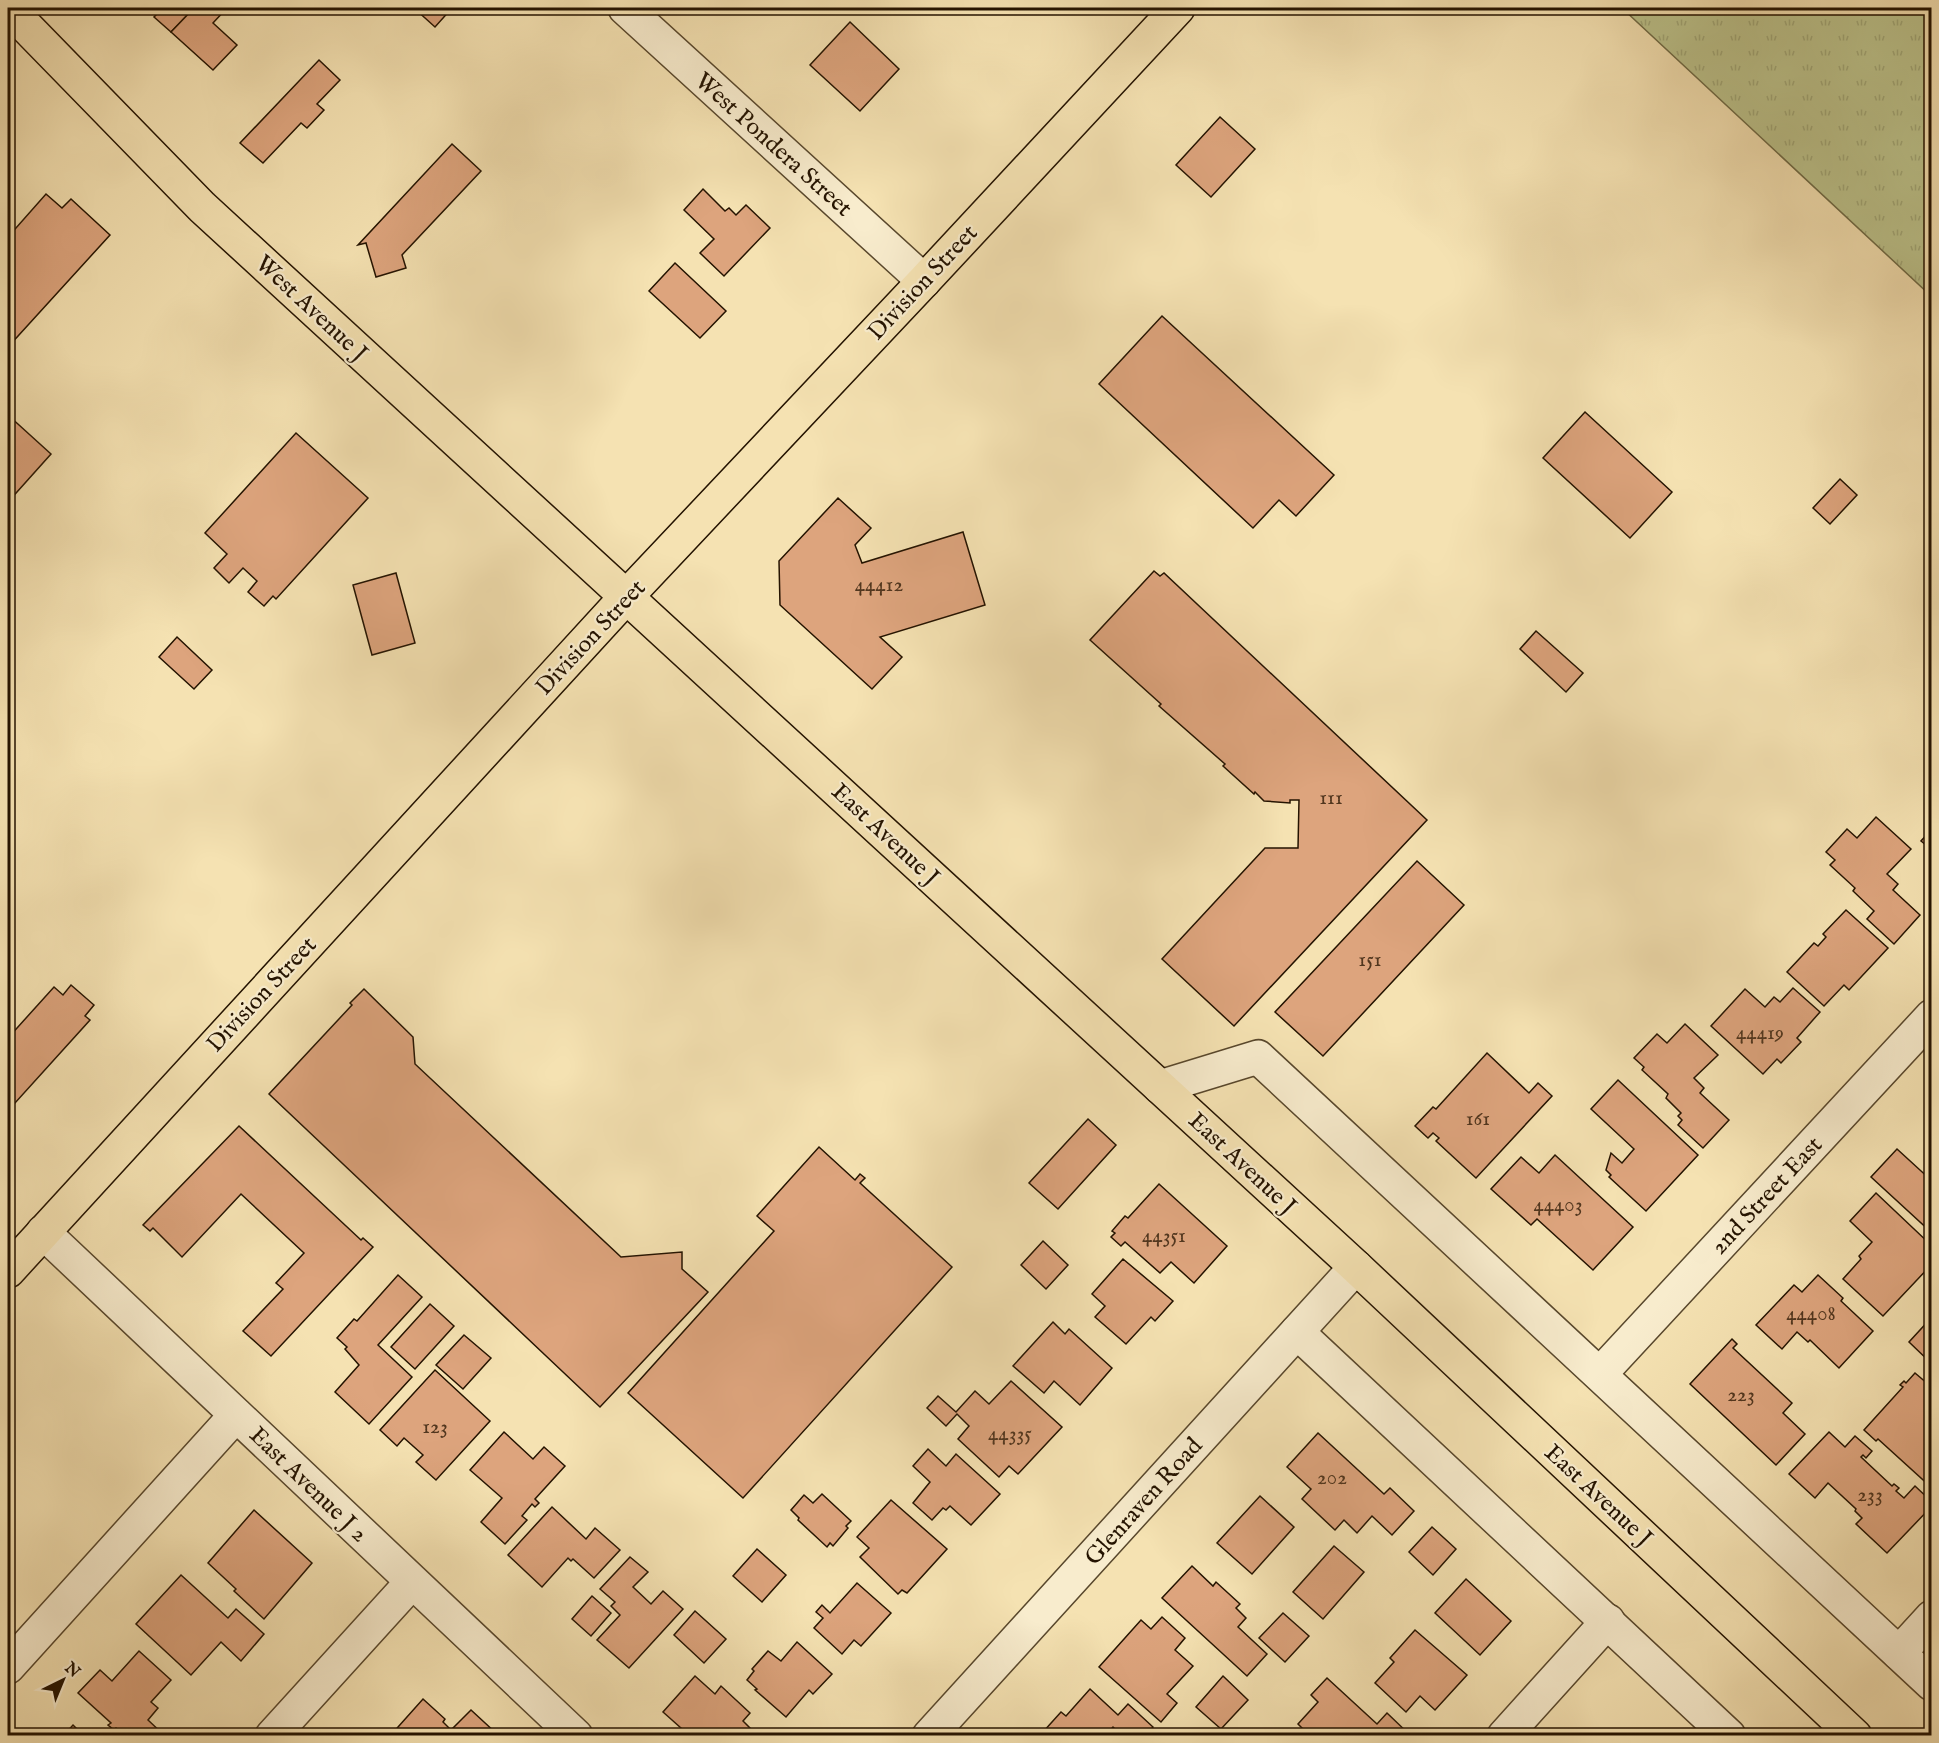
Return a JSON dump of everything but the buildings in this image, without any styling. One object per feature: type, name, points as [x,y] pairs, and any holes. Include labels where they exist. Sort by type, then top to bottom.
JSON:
[{"type":"main road","name":"West Avenue J","points":[[8,8],[202,207],[627,596]]},
{"type":"main road","name":"Division Street","points":[[8,1271],[627,596],[1178,8]]},
{"type":"main road","name":"East Avenue J","points":[[627,596],[1356,1267],[1855,1736]]},
{"type":"street","name":"West Pondera Street","points":[[625,8],[924,281]]},
{"type":"street","name":"2nd Street East","points":[[1600,1374],[1932,1016]]},
{"type":"street","points":[[1160,1087],[1258,1058],[1932,1684]]},
{"type":"street","name":"East Avenue J 2","points":[[43,1232],[576,1736]]},
{"type":"street","name":"Glenraven Road","points":[[929,1736],[1356,1267]]},
{"type":"street","points":[[1297,1332],[1729,1736]]},
{"type":"street","points":[[8,1667],[236,1415]]},
{"type":"street","points":[[272,1736],[412,1582]]},
{"type":"street","points":[[1899,1653],[1932,1617]]},
{"type":"street","points":[[1504,1736],[1608,1621]]},
{"type":"green space","points":[[1622,8],[1931,8],[1931,296]]}]
